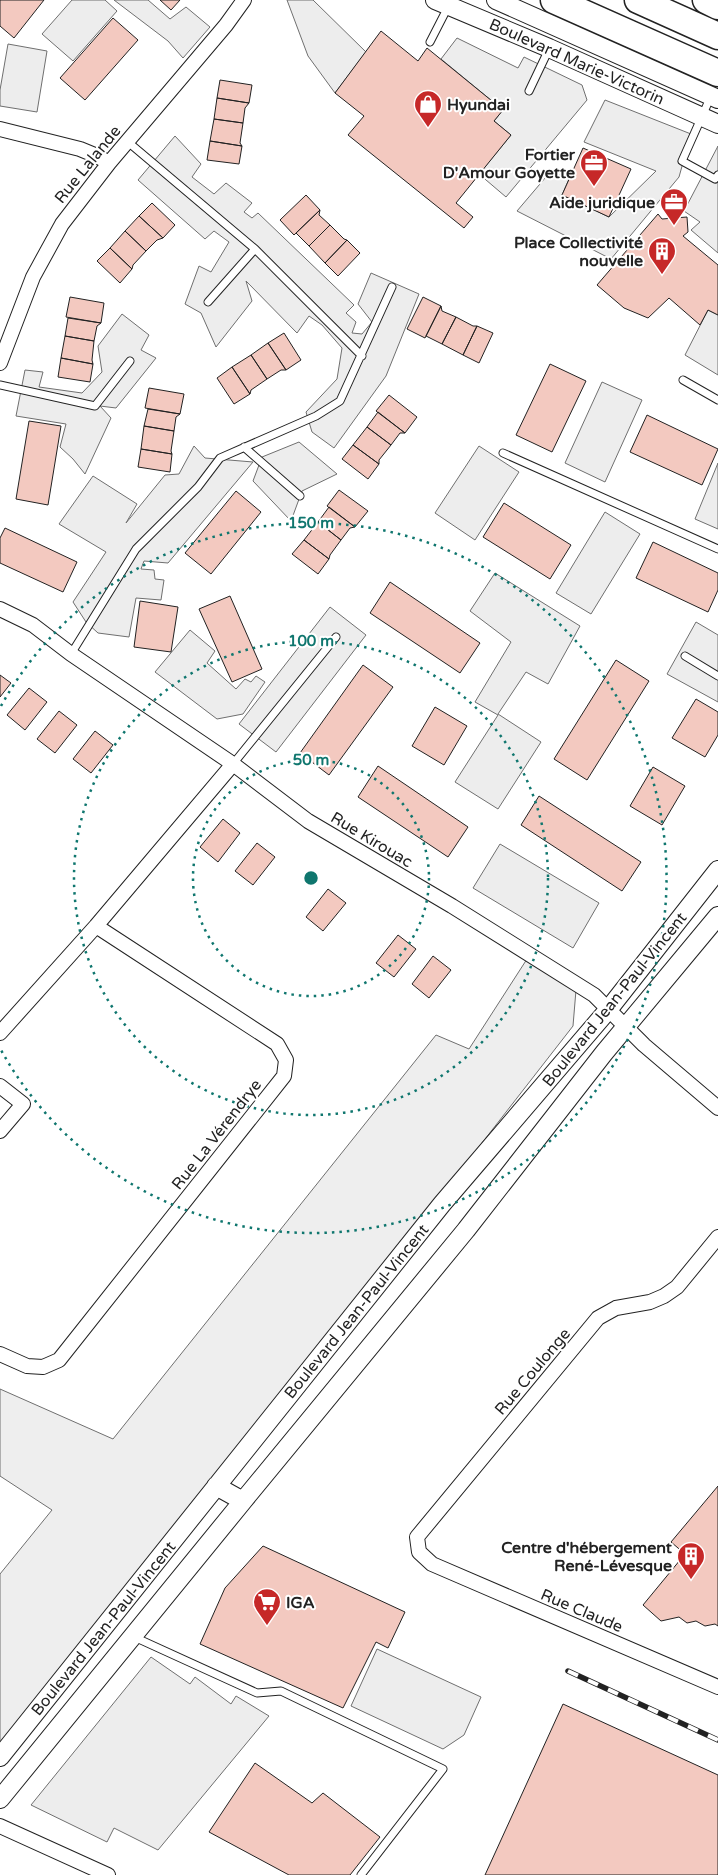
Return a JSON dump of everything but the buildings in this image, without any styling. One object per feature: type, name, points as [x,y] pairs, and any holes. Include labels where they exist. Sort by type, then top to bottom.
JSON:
[{"type":"highway","points":[[554,0],[716,89]]},
{"type":"highway","points":[[597,0],[718,56]]},
{"type":"highway","points":[[638,0],[718,36]]},
{"type":"highway","points":[[706,0],[718,6]]},
{"type":"street","name":"Boulevard Marie-Victorin","points":[[496,0],[716,89]]},
{"type":"street","name":"Boulevard Marie-Victorin","points":[[445,2],[710,121]]},
{"type":"street","name":"Rue Lalande","points":[[0,363],[33,277],[62,224],[238,3]]},
{"type":"street","points":[[0,129],[80,149],[97,156],[109,164]]},
{"type":"street","name":"Rue Kirouac","points":[[0,609],[33,625],[71,654],[233,764],[308,821],[452,906],[594,995],[625,1028],[718,1108]]},
{"type":"street","points":[[0,1033],[96,926],[233,764]]},
{"type":"street","name":"Boulevard Jean-Paul-Vincent","points":[[0,1757],[442,1204],[608,1010],[718,870]]},
{"type":"street","name":"Boulevard Jean-Paul-Vincent","points":[[0,1799],[466,1230],[625,1028],[718,916]]},
{"type":"street","name":"Rue La Vérendrye","points":[[0,1354],[27,1366],[43,1366],[59,1360],[284,1076],[286,1060],[277,1044],[96,926]]},
{"type":"street","points":[[0,1086],[23,1104],[0,1131]]},
{"type":"street","name":"Rue Coulonge","points":[[432,1564],[419,1552],[417,1537],[598,1318],[616,1308],[650,1302],[664,1296],[677,1287],[718,1237]]},
{"type":"street","points":[[216,1486],[243,1501]]},
{"type":"street","name":"Rue Claude","points":[[432,1564],[718,1688]]},
{"type":"street","points":[[0,1826],[108,1875]]},
{"type":"lane","points":[[430,42],[445,2]]},
{"type":"lane","points":[[529,91],[549,48]]},
{"type":"lane","points":[[716,89],[710,121],[682,161],[716,177]]},
{"type":"lane","points":[[128,142],[255,249],[362,356]]},
{"type":"lane","points":[[208,302],[255,249]]},
{"type":"lane","points":[[71,654],[136,549],[198,487],[220,458],[316,416],[340,401],[392,288]]},
{"type":"lane","points":[[0,385],[95,406],[130,361]]},
{"type":"lane","points":[[683,380],[718,400]]},
{"type":"lane","points":[[244,447],[300,496]]},
{"type":"lane","points":[[504,453],[718,549]]},
{"type":"lane","points":[[233,764],[336,638]]},
{"type":"lane","points":[[685,656],[718,676]]},
{"type":"lane","points":[[132,1636],[257,1693],[281,1691],[443,1769],[361,1875]]},
{"type":"shaded area","points":[[72,0],[105,0],[117,11],[73,61],[42,34]]},
{"type":"shaded area","points":[[114,0],[148,0],[170,19],[186,7],[210,27],[183,58],[168,41]]},
{"type":"shaded area","points":[[287,0],[313,0],[366,52],[335,93],[308,56]]},
{"type":"shaded area","points":[[457,38],[518,68],[524,57],[582,85],[587,100],[506,197],[479,174],[511,135],[494,121],[503,110],[441,59]]},
{"type":"shaded area","points":[[8,44],[47,51],[37,112],[0,106],[0,90]]},
{"type":"shaded area","points":[[605,100],[691,134],[679,177],[611,259],[517,211],[551,171],[569,179],[562,195],[609,217],[656,171],[584,142]]},
{"type":"shaded area","points":[[175,136],[201,164],[192,177],[214,194],[226,183],[252,203],[244,212],[252,218],[258,213],[354,305],[346,313],[356,322],[352,333],[362,334],[372,322],[358,304],[371,273],[419,294],[386,376],[334,448],[312,432],[306,412],[337,379],[342,348],[322,325],[309,316],[297,333],[246,281],[252,301],[216,347],[201,313],[185,304],[199,266],[211,272],[229,242],[214,231],[205,239],[138,180]]},
{"type":"shaded area","points":[[718,146],[718,253],[691,230],[700,222],[684,211]]},
{"type":"shaded area","points":[[708,310],[718,315],[718,375],[685,355]]},
{"type":"shaded area","points":[[122,314],[149,335],[141,350],[156,358],[116,408],[100,406],[111,418],[85,474],[60,447],[66,424],[16,416],[25,370],[43,372],[39,387],[82,393],[102,372],[98,346]]},
{"type":"shaded area","points":[[602,382],[642,400],[605,482],[565,463]]},
{"type":"shaded area","points":[[299,442],[337,474],[302,491],[291,521],[253,481],[262,457]]},
{"type":"shaded area","points":[[194,446],[205,458],[253,462],[168,563],[144,561],[141,569],[154,570],[155,579],[164,580],[161,600],[136,598],[129,637],[98,633],[86,622],[73,602],[106,552],[59,524],[93,476],[137,504],[126,523],[165,475],[179,474]]},
{"type":"shaded area","points":[[479,446],[519,472],[475,540],[435,513]]},
{"type":"shaded area","points":[[718,463],[718,529],[695,519]]},
{"type":"shaded area","points":[[605,512],[640,534],[591,614],[556,593]]},
{"type":"shaded area","points":[[495,573],[580,626],[548,684],[526,672],[498,714],[541,742],[498,809],[455,782],[498,715],[475,702],[511,642],[470,611]]},
{"type":"shaded area","points":[[330,607],[366,635],[276,752],[239,724]]},
{"type":"shaded area","points":[[696,622],[718,635],[718,702],[667,674]]},
{"type":"shaded area","points":[[190,630],[215,651],[207,663],[236,689],[245,679],[251,682],[256,676],[265,682],[243,714],[217,719],[155,672]]},
{"type":"shaded area","points":[[500,844],[599,903],[573,948],[473,888]]},
{"type":"shaded area","points":[[527,959],[576,990],[573,1026],[215,1486],[0,1757],[0,1574],[52,1510],[0,1476],[0,1389],[113,1439],[436,1035],[469,1049]]},
{"type":"shaded area","points":[[377,1649],[481,1697],[464,1735],[443,1749],[351,1706]]},
{"type":"shaded area","points":[[151,1657],[190,1684],[195,1677],[231,1704],[236,1696],[269,1716],[158,1850],[114,1828],[107,1842],[31,1805]]},
{"type":"railway","points":[[568,1671],[718,1740]]},
{"type":"place","name":"Hyundai","points":[[428,128]]},
{"type":"place","name":"Fortier D'Amour Goyette","points":[[594,187]]},
{"type":"place","name":"Aide juridique","points":[[674,226]]},
{"type":"place","name":"Place Collectivité nouvelle","points":[[662,275]]},
{"type":"place","name":"Centre d'hébergement René-Lévesque","points":[[691,1580]]},
{"type":"place","name":"IGA","points":[[267,1626]]}]
